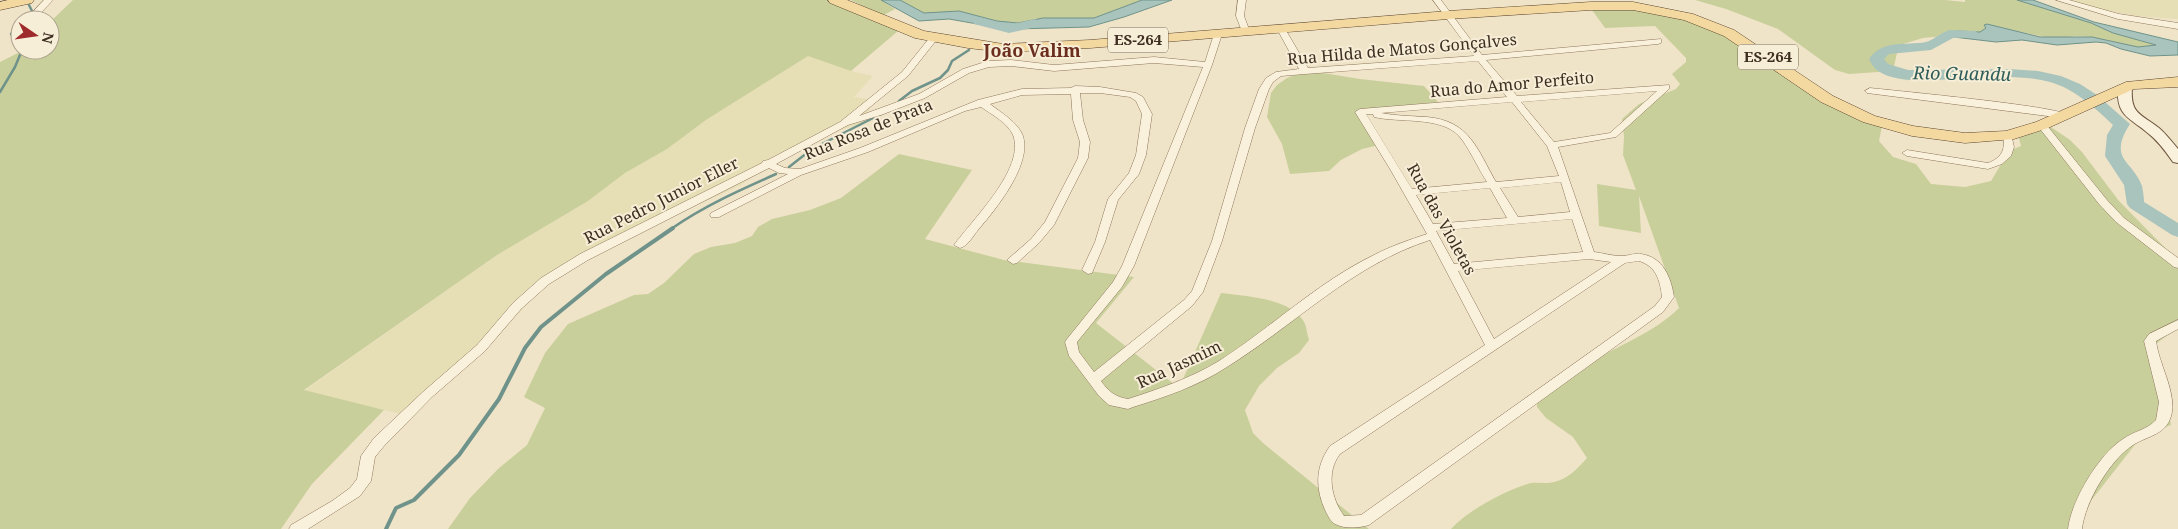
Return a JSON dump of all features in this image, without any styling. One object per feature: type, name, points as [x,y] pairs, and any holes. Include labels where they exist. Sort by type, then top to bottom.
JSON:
[{"type":"main road","points":[[0,6],[27,0]]},
{"type":"main road","name":"ES-264","points":[[835,0],[907,30],[934,38],[987,47],[1019,48],[1448,15],[1606,5],[1633,6],[1670,12],[1706,23],[1729,33],[1762,53],[1827,99],[1869,119],[1898,128],[1943,136],[1981,139],[2008,136],[2042,125],[2125,88],[2141,83],[2178,82]]},
{"type":"street","points":[[41,10],[49,0]]},
{"type":"street","points":[[1242,0],[1240,16],[1246,32]]},
{"type":"street","points":[[1438,0],[1480,58],[1552,145],[1589,255]]},
{"type":"street","points":[[2060,0],[2118,16],[2178,26]]},
{"type":"street","points":[[1281,29],[1305,71]]},
{"type":"street","name":"Rua Jasmim","points":[[1218,34],[1208,64],[1128,266],[1118,284],[1071,342],[1073,353],[1109,399],[1124,404],[1148,398],[1179,386],[1222,365],[1355,271],[1384,254],[1432,232],[1514,220],[1576,215]]},
{"type":"street","name":"Rua Pedro Junior Eller","points":[[296,529],[355,492],[364,481],[366,463],[372,451],[414,407],[481,348],[532,292],[560,270],[740,180],[767,163],[843,124],[905,74],[934,38]]},
{"type":"street","name":"Rua Hilda de Matos Gonçalves","points":[[1094,379],[1164,324],[1188,303],[1197,292],[1217,241],[1250,128],[1264,88],[1269,80],[1279,74],[1658,41]]},
{"type":"street","name":"Rua Rosa de Prata","points":[[843,124],[922,96],[966,71],[988,64],[1011,63],[1054,68],[1154,60],[1208,64]]},
{"type":"street","name":"Rua do Amor Perfeito","points":[[1360,112],[1666,87],[1613,135],[1552,145]]},
{"type":"street","points":[[2125,88],[2123,99],[2129,114],[2154,132],[2178,159]]},
{"type":"street","points":[[1013,260],[1035,241],[1050,223],[1083,158],[1085,142],[1078,120],[1075,89]]},
{"type":"street","name":"Rua Rosa de Prata","points":[[767,163],[783,171],[801,172],[864,150],[981,102],[1022,92],[1075,89],[1133,94],[1140,99],[1147,114],[1138,164],[1130,180],[1113,199],[1100,242],[1088,270]]},
{"type":"street","points":[[1870,91],[2068,113]]},
{"type":"street","points":[[960,245],[988,210],[1015,167],[1018,157],[1018,136],[1016,132],[981,102]]},
{"type":"street","points":[[1371,111],[1380,116],[1432,120],[1452,125],[1463,134],[1514,220]]},
{"type":"street","name":"Rua das Violetas","points":[[1360,112],[1432,232],[1491,345]]},
{"type":"street","points":[[2042,125],[2103,202],[2120,220],[2178,264]]},
{"type":"street","points":[[1907,153],[1988,166],[1996,165],[2008,155],[2010,149],[2008,136]]},
{"type":"street","points":[[715,215],[801,172]]},
{"type":"street","points":[[1409,192],[1565,179]]},
{"type":"street","points":[[1451,268],[1589,255],[1622,260],[1639,257],[1652,261],[1657,266],[1669,291],[1666,302],[1659,308],[1364,521],[1346,522],[1339,520],[1330,502],[1326,486],[1325,472],[1330,455],[1491,345],[1622,260]]},
{"type":"street","points":[[2075,529],[2076,516],[2109,459],[2127,442],[2160,426],[2164,420],[2166,411],[2164,397],[2150,341],[2153,337],[2178,324]]},
{"type":"shaded area","points":[[2065,0],[2178,0],[2178,19],[2136,16],[2078,5]]},
{"type":"shaded area","points":[[808,55],[851,71],[873,76],[854,97],[874,100],[863,123],[821,136],[773,163],[741,185],[665,220],[549,280],[492,343],[405,415],[304,391],[497,255],[588,201],[625,173],[667,149],[706,120]]},
{"type":"green space","points":[[73,0],[832,0],[898,31],[851,71],[808,56],[706,120],[667,149],[625,173],[588,201],[497,255],[304,390],[384,410],[312,484],[281,529],[0,529],[0,62],[10,57],[10,60],[60,60],[60,12]]},
{"type":"green space","points":[[851,0],[881,0],[895,9],[882,16]]},
{"type":"green space","points":[[900,0],[1142,0],[1094,18],[1043,18],[1018,23],[997,21],[952,11],[932,14],[924,13]]},
{"type":"green space","points":[[1695,0],[1945,0],[1965,2],[1965,0],[2017,0],[2091,23],[2113,33],[2158,45],[2138,47],[2092,37],[2076,36],[2054,39],[2007,29],[1986,28],[1980,32],[1957,31],[1945,36],[1923,38],[1903,44],[1897,53],[1893,71],[1849,74],[1835,70],[1778,29],[1726,9]]},
{"type":"green space","points":[[1629,9],[1700,19],[1800,81],[1882,126],[1879,141],[1893,157],[1916,164],[1931,184],[1965,187],[1991,181],[2009,151],[2021,146],[2019,138],[2051,127],[2070,140],[2082,152],[2119,201],[2178,261],[2178,327],[2156,344],[2155,353],[2163,377],[2171,425],[2141,437],[2090,502],[2079,529],[1451,529],[1467,515],[1499,495],[1531,483],[1559,481],[1576,469],[1587,458],[1573,437],[1546,418],[1537,407],[1537,399],[1599,357],[1658,325],[1679,308],[1639,196],[1641,233],[1599,226],[1597,184],[1636,190],[1623,155],[1622,119],[1639,104],[1676,89],[1680,84],[1672,74],[1686,62],[1686,58],[1655,26],[1605,28],[1592,10]]},
{"type":"green space","points":[[1317,72],[1424,86],[1438,102],[1362,110],[1384,144],[1362,149],[1341,160],[1329,171],[1290,174],[1282,144],[1267,117],[1271,93],[1277,85],[1287,78],[1298,74]]},
{"type":"green space","points":[[899,154],[972,170],[925,239],[1004,260],[1134,277],[1096,323],[1179,388],[1221,293],[1268,300],[1280,304],[1299,315],[1305,324],[1309,340],[1299,353],[1277,368],[1259,386],[1245,410],[1253,433],[1263,443],[1369,529],[448,529],[470,498],[498,469],[527,445],[545,408],[524,397],[545,353],[568,324],[634,295],[648,294],[664,283],[694,254],[711,247],[735,243],[752,236],[758,227],[772,219],[810,210],[841,198]]},
{"type":"water","points":[[881,0],[900,0],[924,13],[959,11],[997,21],[1018,23],[1043,18],[1094,18],[1142,0],[1172,0],[1089,27],[1015,29],[949,19],[919,21]]},
{"type":"water","points":[[2017,0],[2033,0],[2094,22],[2178,42],[2178,55],[2150,56],[2121,49],[2106,43],[2096,42],[2057,45],[2022,40],[1996,42],[1945,36],[1957,31],[1980,32],[1986,28],[1984,25],[1987,24],[2040,37],[2092,37],[2138,47],[2156,45],[2113,33],[2091,23]]},
{"type":"waterway","points":[[29,5],[32,10]]},
{"type":"waterway","points":[[979,21],[1009,29],[1035,23]]},
{"type":"waterway","name":"Rio Guandu","points":[[1971,34],[1950,34],[1931,46],[1896,48],[1884,51],[1876,59],[1882,67],[1893,72],[1908,75],[2029,74],[2056,79],[2074,87],[2091,98],[2122,124],[2115,135],[2113,156],[2133,185],[2136,204],[2178,231]]},
{"type":"waterway","points":[[899,101],[912,91],[940,78],[948,70],[952,61],[969,50]]},
{"type":"waterway","points":[[0,92],[18,60]]},
{"type":"waterway","points":[[789,167],[812,149],[881,114]]},
{"type":"waterway","points":[[671,229],[709,206],[776,174]]},
{"type":"waterway","points":[[386,529],[396,508],[414,500],[459,455],[499,399],[525,348],[541,327],[606,274],[673,228]]},
{"type":"district","name":"João Valim","points":[[1032,51]]}]
